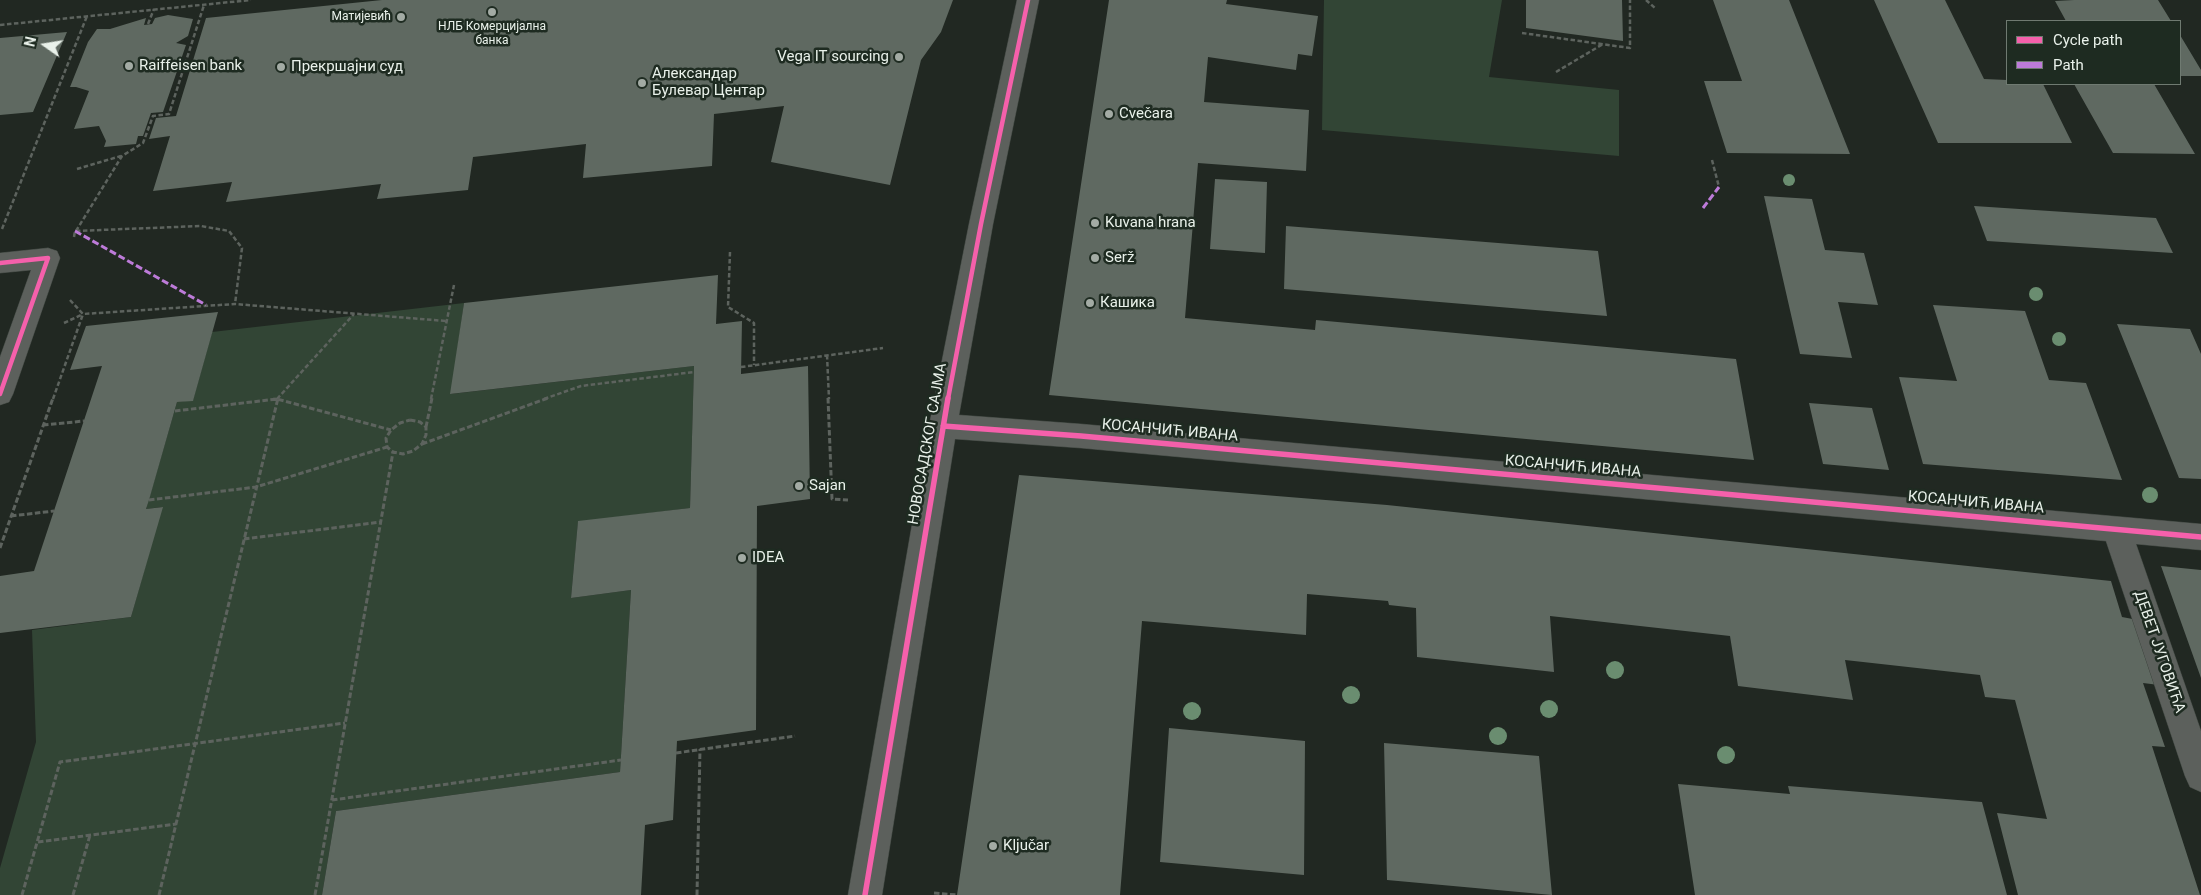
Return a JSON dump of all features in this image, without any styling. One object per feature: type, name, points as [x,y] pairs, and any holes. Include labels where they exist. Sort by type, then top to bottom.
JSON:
[{"type":"street","name":"НОВОСАДСКОГ САЈМА","points":[[865,895],[942,426],[981,224],[1028,0]]},
{"type":"street","points":[[0,263],[48,258],[0,394]]},
{"type":"street","name":"КОСАНЧИЋ ИВАНА","points":[[942,426],[1080,436],[2201,536]]},
{"type":"street","name":"ДЕВЕТ ЈУГОВИЋА","points":[[2116,529],[2201,776]]},
{"type":"path","points":[[0,25],[251,0]]},
{"type":"path","points":[[1522,33],[1630,48],[1630,0]]},
{"type":"path","points":[[1646,0],[1656,9]]},
{"type":"path","points":[[78,169],[122,156],[143,143],[153,116],[169,114],[204,4]]},
{"type":"path","points":[[148,24],[154,10]]},
{"type":"path","points":[[0,233],[87,16]]},
{"type":"path","points":[[1556,72],[1603,44]]},
{"type":"path","points":[[74,239],[75,231],[122,156]]},
{"type":"path","points":[[1712,160],[1719,186]]},
{"type":"path","points":[[75,231],[201,226],[228,231],[242,248],[235,304]]},
{"type":"path","points":[[730,252],[728,307],[754,323],[754,365]]},
{"type":"path","points":[[422,444],[426,435],[454,285]]},
{"type":"path","points":[[70,291],[70,300],[83,314]]},
{"type":"path","points":[[83,314],[235,304],[446,321]]},
{"type":"path","points":[[0,548],[83,314]]},
{"type":"path","points":[[159,895],[277,399],[354,314]]},
{"type":"path","points":[[741,367],[883,348]]},
{"type":"path","points":[[827,356],[832,499],[848,500]]},
{"type":"path","points":[[426,427],[420,422],[410,420],[400,423],[391,430],[386,438],[387,447],[393,452],[403,454],[413,451],[422,444],[582,386],[694,372]]},
{"type":"path","points":[[175,410],[277,399],[391,430]]},
{"type":"path","points":[[43,425],[84,421]]},
{"type":"path","points":[[149,500],[256,487],[387,447]]},
{"type":"path","points":[[315,895],[393,452]]},
{"type":"path","points":[[11,516],[54,511]]},
{"type":"path","points":[[244,539],[381,522]]},
{"type":"path","points":[[22,895],[60,762],[345,723]]},
{"type":"path","points":[[676,753],[795,736]]},
{"type":"path","points":[[697,895],[700,750]]},
{"type":"path","points":[[332,800],[621,760]]},
{"type":"path","points":[[38,842],[176,824]]},
{"type":"path","points":[[73,895],[90,835]]},
{"type":"path","points":[[934,893],[957,895]]},
{"type":"green space","points":[[1324,0],[1502,0],[1489,77],[1619,90],[1619,156],[1322,130]]},
{"type":"green space","points":[[464,303],[451,394],[694,366],[690,508],[578,522],[571,598],[631,590],[620,772],[336,811],[322,895],[0,895],[0,868],[36,742],[32,630],[131,617],[162,507],[146,509],[177,402],[193,400],[212,332]]},
{"type":"building","name":"Александар Булевар Центар","points":[[382,0],[953,0],[941,32],[921,60],[890,185],[771,162],[784,106],[714,114],[712,166],[583,178],[586,144],[473,157],[468,190],[377,199],[381,184],[226,202],[232,182],[153,191],[170,136],[149,139],[156,118],[176,116],[206,18]]},
{"type":"building","points":[[1109,0],[1227,0],[1226,4],[1318,16],[1312,56],[1298,54],[1296,70],[1208,57],[1204,102],[1309,110],[1306,171],[1198,163],[1185,318],[1315,330],[1316,320],[1736,359],[1754,460],[1049,395]]},
{"type":"building","points":[[1526,0],[1622,0],[1623,41],[1526,28]]},
{"type":"building","points":[[1713,0],[1789,0],[1850,154],[1727,153],[1704,81],[1742,81]]},
{"type":"building","points":[[1874,0],[1945,0],[1984,79],[2006,80],[2006,85],[2043,85],[2072,143],[1938,143]]},
{"type":"building","points":[[2158,0],[2170,20],[2065,20],[2055,1]]},
{"type":"building","name":"Raiffeisen bank","points":[[168,15],[193,19],[188,36],[176,43],[186,45],[163,112],[151,113],[143,136],[138,136],[136,144],[104,147],[106,141],[99,126],[74,129],[89,91],[70,87],[88,42],[97,29],[110,29],[146,18],[144,25],[152,24],[155,18]]},
{"type":"building","points":[[67,32],[33,112],[0,115],[0,38]]},
{"type":"building","points":[[2181,37],[2201,70],[2201,76],[2181,76]]},
{"type":"building","points":[[2075,85],[2155,85],[2195,154],[2113,153]]},
{"type":"building","points":[[1215,179],[1267,182],[1265,253],[1210,249]]},
{"type":"building","points":[[1764,196],[1812,199],[1825,250],[1864,253],[1878,305],[1838,302],[1852,358],[1800,354]]},
{"type":"building","points":[[1974,206],[2156,218],[2173,253],[1987,241]]},
{"type":"building","points":[[1286,226],[1598,251],[1607,316],[1284,289]]},
{"type":"building","points":[[718,275],[716,324],[742,321],[741,374],[808,366],[810,499],[757,506],[756,730],[677,741],[673,820],[645,825],[641,895],[322,895],[336,811],[620,772],[631,590],[571,598],[578,521],[690,508],[694,366],[450,394],[464,303]]},
{"type":"building","points":[[1933,305],[2025,311],[2049,380],[2086,383],[2122,480],[1923,464],[1899,377],[1957,381]]},
{"type":"building","points":[[218,312],[193,401],[177,402],[146,509],[163,507],[131,617],[0,633],[0,576],[34,571],[102,366],[70,370],[86,326]]},
{"type":"building","points":[[2117,324],[2190,329],[2201,354],[2201,479],[2179,478]]},
{"type":"building","points":[[1809,403],[1872,408],[1889,470],[1823,464]]},
{"type":"building","points":[[1019,475],[1387,505],[2111,581],[2122,617],[2138,620],[2159,685],[2143,683],[2165,747],[2152,746],[2200,895],[2018,895],[1997,813],[2047,819],[2015,700],[1985,697],[1980,675],[1845,660],[1853,700],[1738,686],[1730,636],[1550,616],[1554,672],[1417,657],[1416,608],[1389,605],[1388,601],[1307,594],[1306,635],[1142,621],[1120,895],[957,895]]},
{"type":"building","points":[[2161,566],[2201,570],[2201,678]]},
{"type":"building","points":[[1169,728],[1305,741],[1304,875],[1160,862]]},
{"type":"building","points":[[1384,743],[1539,756],[1552,895],[1387,880]]},
{"type":"building","points":[[1678,784],[1790,794],[1788,786],[1982,802],[2007,895],[1695,895]]},
{"type":"marked path","points":[[1703,208],[1719,187]]},
{"type":"marked path","points":[[75,231],[206,305]]},
{"type":"cycle path","points":[[865,895],[943,426],[981,224],[1028,0]]},
{"type":"cycle path","points":[[0,263],[48,258],[0,394]]},
{"type":"cycle path","points":[[943,426],[1081,436],[2201,537]]},
{"type":"place","name":"НЛБ Комерцијална банка","points":[[492,12]]},
{"type":"place","name":"Матијевић","points":[[401,17]]},
{"type":"place","name":"Vega IT sourcing","points":[[899,57]]},
{"type":"place","name":"Raiffeisen bank","points":[[129,66]]},
{"type":"place","name":"Прекршајни суд","points":[[281,67]]},
{"type":"place","name":"Александар Булевар Центар","points":[[642,83]]},
{"type":"place","name":"Cvečara","points":[[1109,114]]},
{"type":"place","name":"Kuvana hrana","points":[[1095,223]]},
{"type":"place","name":"Serž","points":[[1095,258]]},
{"type":"place","name":"Кашика","points":[[1090,303]]},
{"type":"place","name":"Sajan","points":[[799,486]]},
{"type":"place","name":"IDEA","points":[[742,558]]},
{"type":"place","name":"Ključar","points":[[993,846]]}]
